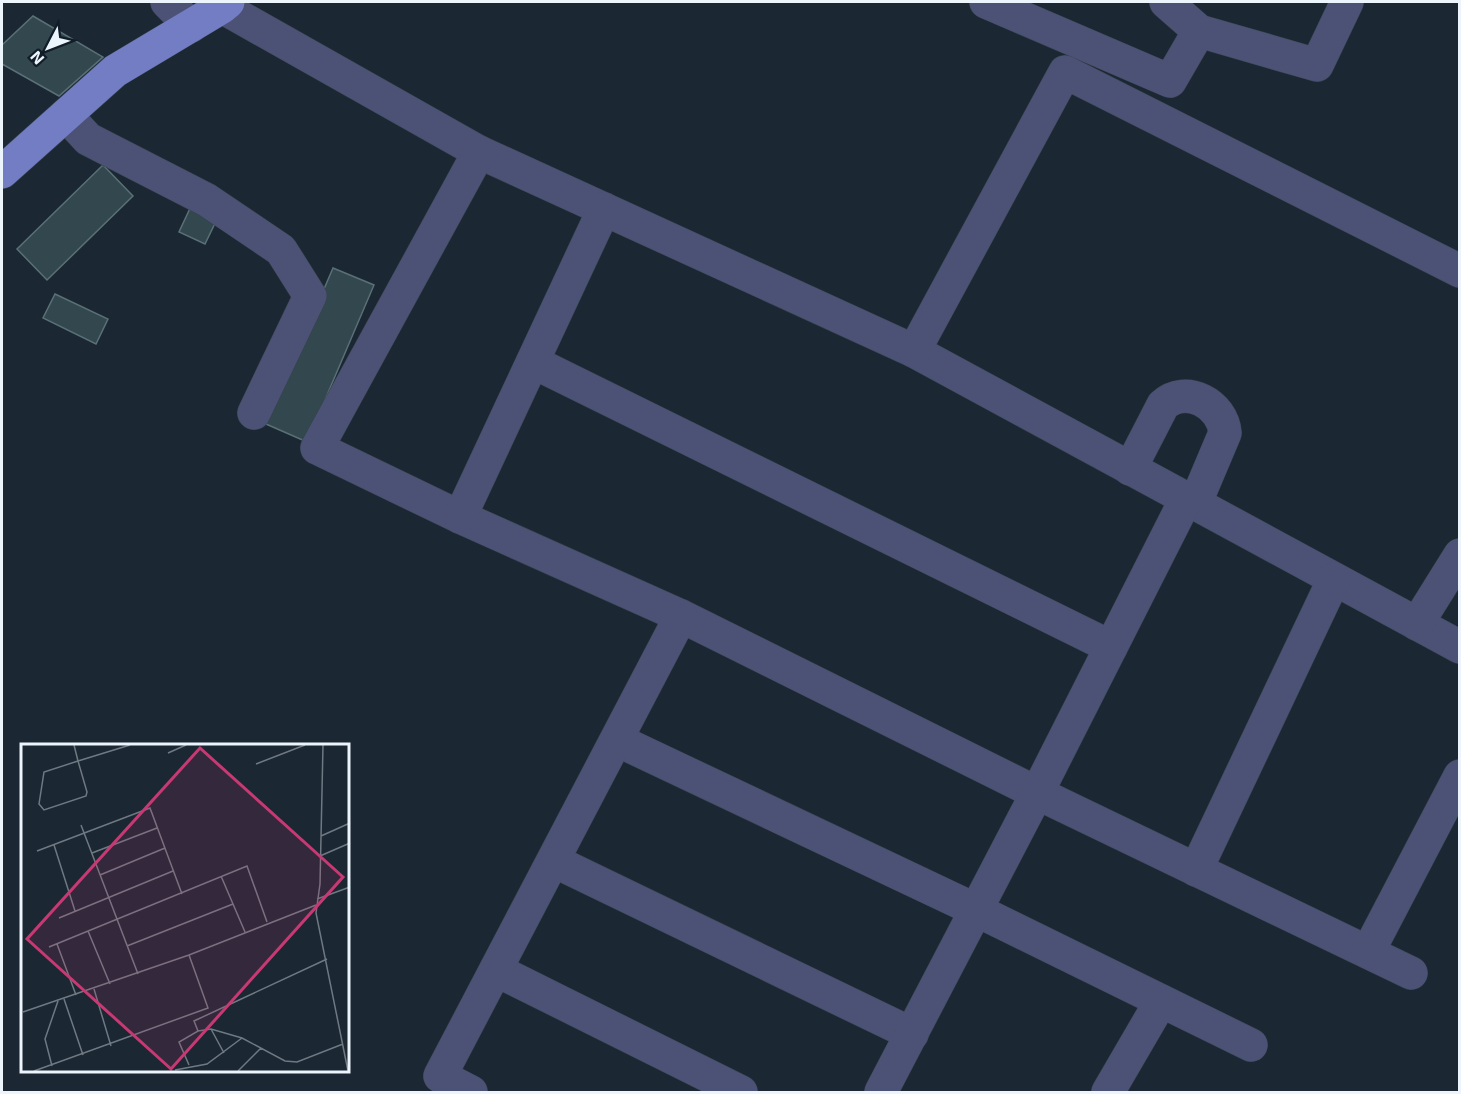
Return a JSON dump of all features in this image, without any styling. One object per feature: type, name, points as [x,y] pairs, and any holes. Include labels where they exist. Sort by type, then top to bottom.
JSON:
[{"type":"main road","points":[[2,172],[115,71],[225,4]]},
{"type":"street","points":[[167,2],[191,26]]},
{"type":"street","points":[[986,2],[1170,81],[1199,31]]},
{"type":"street","points":[[1166,2],[1199,31],[1317,65],[1347,2]]},
{"type":"street","points":[[225,4],[479,152],[914,351],[1460,647]]},
{"type":"street","points":[[914,351],[1065,72],[1460,271]]},
{"type":"street","points":[[66,115],[88,139],[207,200],[280,250],[310,296],[254,413]]},
{"type":"street","points":[[479,152],[317,448],[460,517],[681,616],[1037,793],[1411,973]]},
{"type":"street","points":[[460,517],[604,209]]},
{"type":"street","points":[[533,362],[1111,647]]},
{"type":"street","points":[[881,1092],[1111,647],[1191,501],[1225,433],[1220,416],[1209,404],[1200,399],[1176,397],[1170,399],[1163,405],[1130,469]]},
{"type":"street","points":[[1417,624],[1460,555]]},
{"type":"street","points":[[1196,870],[1334,579]]},
{"type":"street","points":[[471,1092],[440,1076],[681,616]]},
{"type":"street","points":[[617,740],[976,910],[1251,1045]]},
{"type":"street","points":[[1368,952],[1448,827],[1460,776]]},
{"type":"street","points":[[554,861],[912,1034]]},
{"type":"street","points":[[496,970],[741,1092]]},
{"type":"street","points":[[1108,1092],[1161,1001]]},
{"type":"building","points":[[33,16],[103,57],[59,96],[2,64],[2,45]]},
{"type":"building","points":[[103,165],[133,196],[47,280],[17,249]]},
{"type":"building","points":[[193,202],[219,215],[205,244],[179,232]]},
{"type":"building","points":[[333,268],[374,285],[307,442],[266,424]]},
{"type":"building","points":[[55,294],[108,319],[96,344],[43,318]]}]
